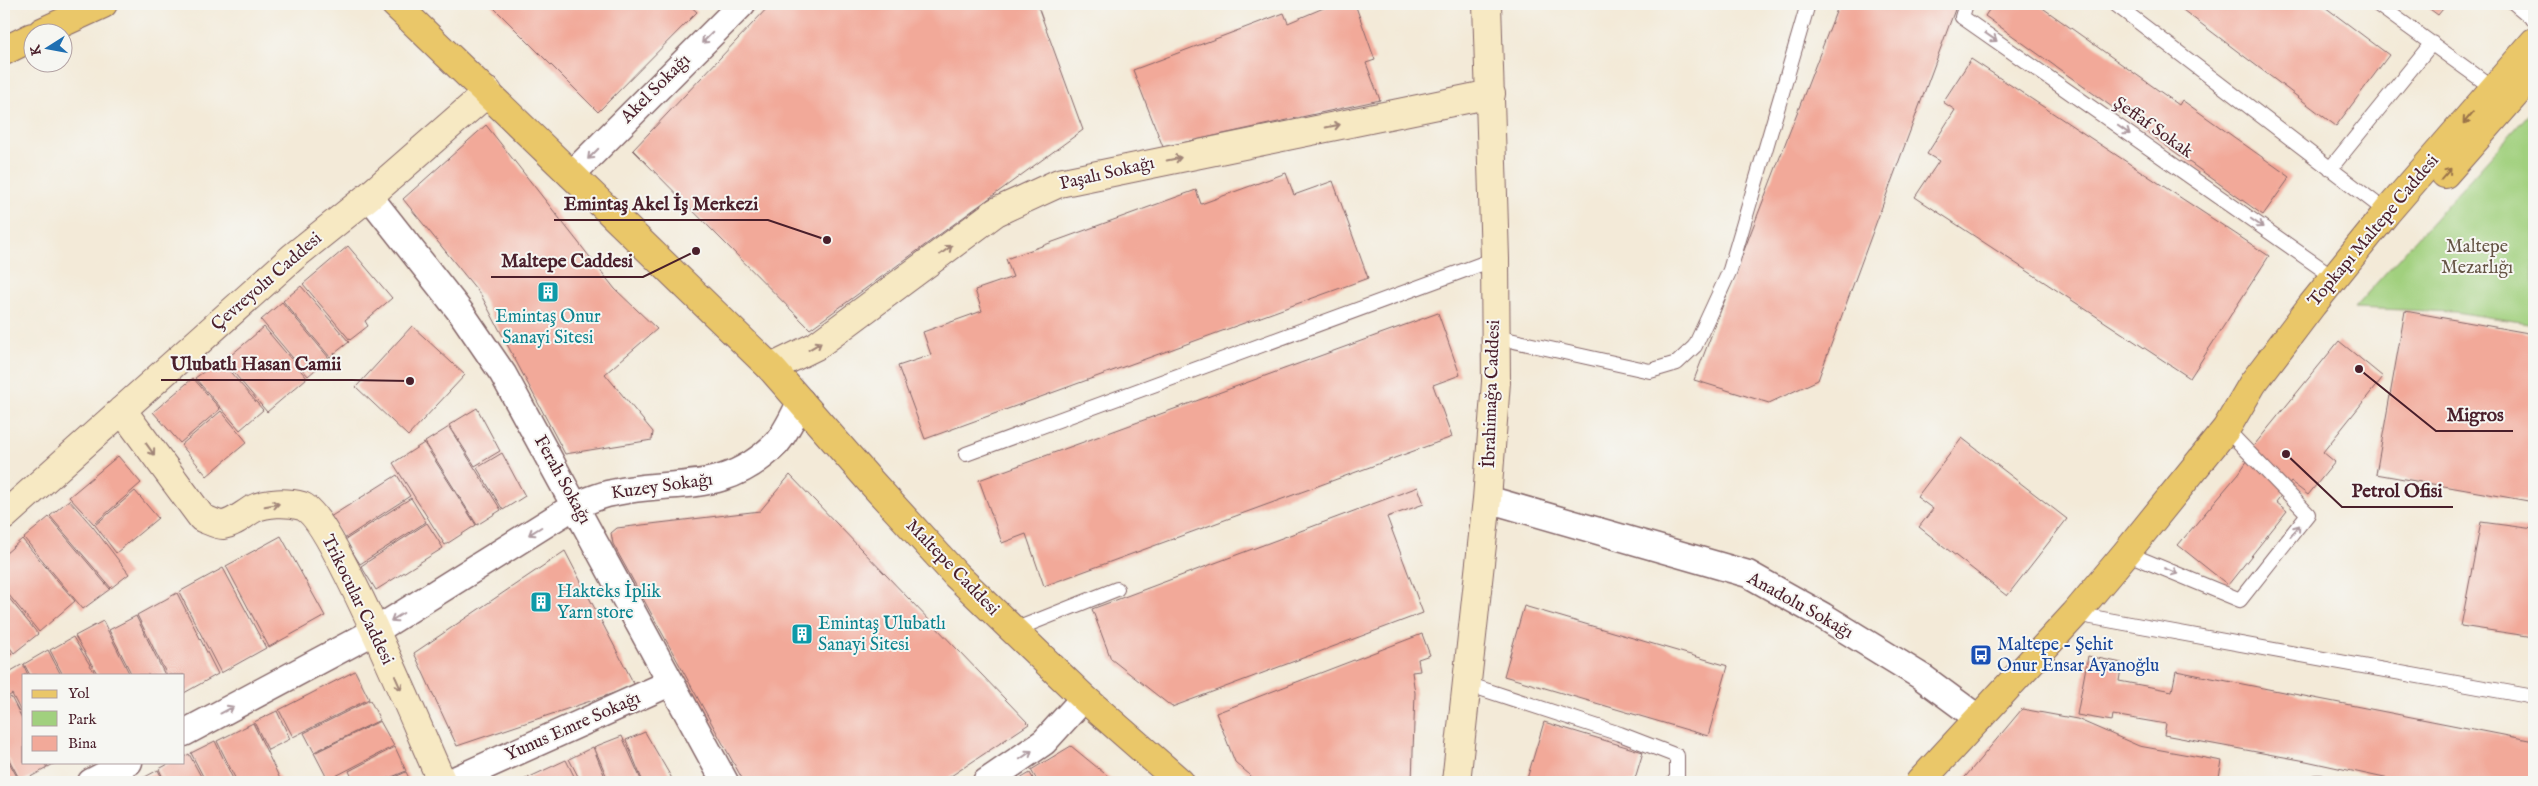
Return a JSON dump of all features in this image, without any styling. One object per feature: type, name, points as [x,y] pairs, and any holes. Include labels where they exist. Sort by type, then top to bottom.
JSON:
[{"type":"main road","points":[[64,22],[103,4]]},
{"type":"main road","name":"Maltepe Caddesi","points":[[395,4],[772,368],[871,482],[956,575],[1084,698],[1180,782]]},
{"type":"main road","name":"İbrahimağa Caddesi","points":[[1456,782],[1488,499],[1496,382],[1496,259],[1487,4]]},
{"type":"main road","points":[[4,51],[22,42]]},
{"type":"main road","name":"Topkapı Maltepe Caddesi","points":[[1920,782],[2075,614],[2226,429],[2266,392],[2319,324],[2394,218],[2493,88],[2534,42]]},
{"type":"main road","name":"Topkapı Maltepe Caddesi","points":[[2226,429],[2253,383],[2335,278],[2534,73]]},
{"type":"main road","name":"Çevreyolu Caddesi","points":[[4,516],[293,257],[369,196],[488,92]]},
{"type":"main road","name":"Paşalı Sokağı","points":[[772,368],[816,346],[996,212],[1059,183],[1491,94]]},
{"type":"main road","name":"Trikocular Caddesi","points":[[122,410],[202,518],[222,525],[238,520],[255,508],[283,503],[304,507],[326,533],[375,631],[442,782]]},
{"type":"street","name":"Akel Sokağı","points":[[572,175],[742,4]]},
{"type":"street","name":"Ferah Sokağı","points":[[369,196],[462,314],[498,367],[576,505],[670,683],[725,782]]},
{"type":"street","name":"Kuzey Sokağı","points":[[185,732],[375,631],[576,505],[612,493],[706,483],[729,477],[752,463],[777,443],[801,401]]},
{"type":"street","name":"Anadolu Sokağı","points":[[1488,499],[1748,574],[1823,616],[1922,677],[1979,719]]},
{"type":"street","name":"Yunus Emre Sokağı","points":[[450,782],[670,683]]},
{"type":"street","points":[[986,782],[1044,742],[1084,698]]},
{"type":"street","points":[[91,782],[125,764]]},
{"type":"lane","points":[[1496,337],[1650,371],[1677,363],[1694,346],[1730,270],[1808,4]]},
{"type":"lane","name":"Şeffaf Sokak","points":[[1966,4],[1962,17],[2335,278]]},
{"type":"lane","points":[[2115,4],[2394,218]]},
{"type":"lane","points":[[2377,4],[2493,88]]},
{"type":"lane","points":[[2515,4],[2534,20]]},
{"type":"lane","points":[[2330,169],[2432,43]]},
{"type":"lane","points":[[966,454],[1496,259]]},
{"type":"lane","points":[[2126,553],[2240,600],[2308,514],[2226,429]]},
{"type":"lane","points":[[1014,630],[1117,589]]},
{"type":"lane","points":[[2075,614],[2534,697]]},
{"type":"lane","points":[[1467,684],[1620,734],[1676,756],[1677,777],[1674,782]]},
{"type":"green space","name":"Maltepe Mezarlığı","points":[[2534,108],[2534,324],[2455,312],[2354,308]]},
{"type":"building","points":[[490,4],[688,4],[697,12],[598,112]]},
{"type":"building","points":[[771,4],[1037,4],[1083,130],[810,329],[633,150]]},
{"type":"building","points":[[1333,4],[1355,4],[1375,60],[1366,63],[1380,100],[1163,147],[1133,70],[1284,13],[1288,23]]},
{"type":"building","points":[[1839,4],[1957,4],[1818,380],[1769,403],[1694,380]]},
{"type":"building","points":[[1993,4],[2037,4],[2179,105],[2182,100],[2290,177],[2263,215],[1985,16]]},
{"type":"building","points":[[2175,4],[2321,4],[2389,55],[2336,126]]},
{"type":"building","points":[[2423,4],[2447,4],[2438,15]]},
{"type":"building","points":[[1971,59],[2269,256],[2190,378],[1915,197],[1939,161],[1927,154],[1955,110],[1943,102]]},
{"type":"building","name":"Emintaş Onur Sanayi Sitesi","points":[[486,125],[615,289],[657,329],[605,374],[653,432],[652,440],[565,454],[481,295],[403,199]]},
{"type":"building","points":[[1286,173],[1294,195],[1333,181],[1368,278],[925,439],[898,366],[931,355],[923,332],[982,311],[975,290],[1013,277],[1006,259],[1196,190],[1201,204]]},
{"type":"building","points":[[348,246],[392,298],[365,321],[368,326],[350,340],[303,284]]},
{"type":"building","points":[[301,286],[349,342],[330,357],[283,301]]},
{"type":"building","points":[[282,302],[329,358],[308,376],[261,320]]},
{"type":"building","points":[[2405,311],[2534,334],[2534,502],[2376,474]]},
{"type":"building","points":[[1438,313],[1460,375],[1433,385],[1452,437],[1044,586],[1026,534],[1002,543],[979,480]]},
{"type":"building","points":[[412,326],[465,375],[408,436],[356,387]]},
{"type":"building","points":[[264,327],[307,378],[267,412],[224,361]]},
{"type":"building","points":[[2339,341],[2383,377],[2323,452],[2335,462],[2308,495],[2291,482],[2276,502],[2287,511],[2228,585],[2178,545],[2239,473],[2254,451],[2251,449]]},
{"type":"building","points":[[220,360],[263,410],[240,430],[195,378]]},
{"type":"building","points":[[193,378],[220,409],[180,443],[153,412]]},
{"type":"building","points":[[477,408],[500,451],[475,466],[449,425]]},
{"type":"building","points":[[221,411],[247,442],[207,476],[181,445]]},
{"type":"building","points":[[449,427],[501,510],[477,525],[425,442]]},
{"type":"building","points":[[1962,438],[2067,519],[2007,596],[1919,527],[1933,509],[1917,497]]},
{"type":"building","points":[[424,443],[476,525],[445,545],[393,463]]},
{"type":"building","points":[[502,453],[525,496],[503,510],[477,468]]},
{"type":"building","points":[[118,456],[141,483],[94,524],[69,497]]},
{"type":"building","points":[[397,475],[410,496],[344,539],[330,517]]},
{"type":"building","name":"Emintaş Ulubatlı Sanayi Sitesi","points":[[790,475],[1029,724],[942,782],[744,782],[613,544],[611,533],[617,528],[760,511]]},
{"type":"building","points":[[1418,487],[1424,504],[1387,517],[1423,613],[1172,707],[1111,659],[1092,609]]},
{"type":"building","points":[[135,491],[158,518],[116,553],[95,525]]},
{"type":"building","points":[[411,498],[426,522],[360,564],[345,540]]},
{"type":"building","points":[[69,500],[93,527],[129,574],[111,588],[50,516]]},
{"type":"building","points":[[49,517],[110,589],[83,609],[24,538]]},
{"type":"building","points":[[2481,522],[2534,529],[2534,637],[2461,626]]},
{"type":"building","points":[[427,523],[443,548],[376,590],[361,566]]},
{"type":"building","points":[[281,536],[325,616],[269,647],[226,566]]},
{"type":"building","points":[[22,539],[75,601],[39,632],[4,589],[4,555]]},
{"type":"building","name":"Hakteks İplik Yarn store","points":[[565,551],[635,686],[457,746],[414,653]]},
{"type":"building","points":[[223,568],[266,648],[221,673],[179,592]]},
{"type":"building","points":[[4,592],[38,634],[14,653],[4,640]]},
{"type":"building","points":[[177,593],[218,674],[185,692],[185,674],[166,674],[137,615]]},
{"type":"building","points":[[1524,606],[1728,666],[1708,736],[1504,676]]},
{"type":"building","points":[[136,616],[165,674],[131,674],[109,630]]},
{"type":"building","points":[[103,621],[130,674],[97,674],[75,636]]},
{"type":"building","points":[[1422,634],[1430,655],[1418,659],[1420,671],[1412,672],[1415,693],[1412,782],[1258,782],[1235,762],[1216,713]]},
{"type":"building","points":[[73,637],[95,674],[62,674],[50,650]]},
{"type":"building","points":[[4,642],[12,654],[4,659]]},
{"type":"building","points":[[48,650],[60,674],[29,674],[24,664]]},
{"type":"building","points":[[2088,656],[2122,663],[2119,681],[2172,691],[2176,671],[2534,741],[2534,782],[2403,782],[2306,761],[2164,735],[2166,724],[2113,715],[2112,721],[2077,715]]},
{"type":"building","points":[[23,664],[28,674],[22,674],[22,714],[12,694],[5,699],[4,697],[4,675]]},
{"type":"building","points":[[355,671],[369,699],[293,737],[279,710]]},
{"type":"building","points":[[11,697],[22,718],[22,764],[45,764],[47,768],[21,782],[4,750],[4,699],[5,701]]},
{"type":"building","points":[[370,700],[380,720],[314,752],[304,733]]},
{"type":"building","points":[[2022,709],[2077,719],[2139,746],[2222,761],[2218,782],[1961,782]]},
{"type":"building","points":[[277,711],[290,739],[268,750],[254,722]]},
{"type":"building","points":[[380,721],[394,746],[328,780],[314,753]]},
{"type":"building","points":[[1544,722],[1643,752],[1634,782],[1526,782]]},
{"type":"building","points":[[253,723],[281,781],[237,782],[217,741]]},
{"type":"building","points":[[645,732],[674,782],[643,782],[626,740]]},
{"type":"building","points":[[622,736],[642,782],[609,782],[594,747]]},
{"type":"building","points":[[215,741],[234,781],[232,782],[206,782],[191,753]]},
{"type":"building","points":[[1071,746],[1115,782],[1038,782],[1031,770]]},
{"type":"building","points":[[395,747],[406,771],[380,782],[354,782],[349,771]]},
{"type":"building","points":[[593,747],[607,782],[581,782],[569,759]]},
{"type":"building","points":[[4,753],[20,782],[4,782]]},
{"type":"building","points":[[189,754],[204,782],[165,782],[159,769],[168,764],[185,764],[185,756]]},
{"type":"building","points":[[566,760],[577,782],[519,782]]},
{"type":"building","points":[[158,770],[164,782],[147,782],[145,777]]},
{"type":"building","points":[[406,772],[411,782],[384,782]]},
{"type":"building","points":[[1030,773],[1035,782],[1015,782]]},
{"type":"building","points":[[144,777],[146,782],[134,782]]},
{"type":"place","name":"Emintaş Akel İş Merkezi","points":[[827,240]]},
{"type":"place","name":"Maltepe Caddesi","points":[[696,251]]},
{"type":"place","name":"Emintaş Onur Sanayi Sitesi","points":[[548,292]]},
{"type":"place","name":"Migros","points":[[2359,369]]},
{"type":"place","name":"Ulubatlı Hasan Camii","points":[[410,381]]},
{"type":"place","name":"Petrol Ofisi","points":[[2286,454]]},
{"type":"place","name":"Hakteks İplik Yarn store","points":[[541,602]]},
{"type":"place","name":"Emintaş Ulubatlı Sanayi Sitesi","points":[[802,634]]},
{"type":"place","name":"Maltepe - Şehit Onur Ensar Ayanoğlu","points":[[1981,655]]}]
